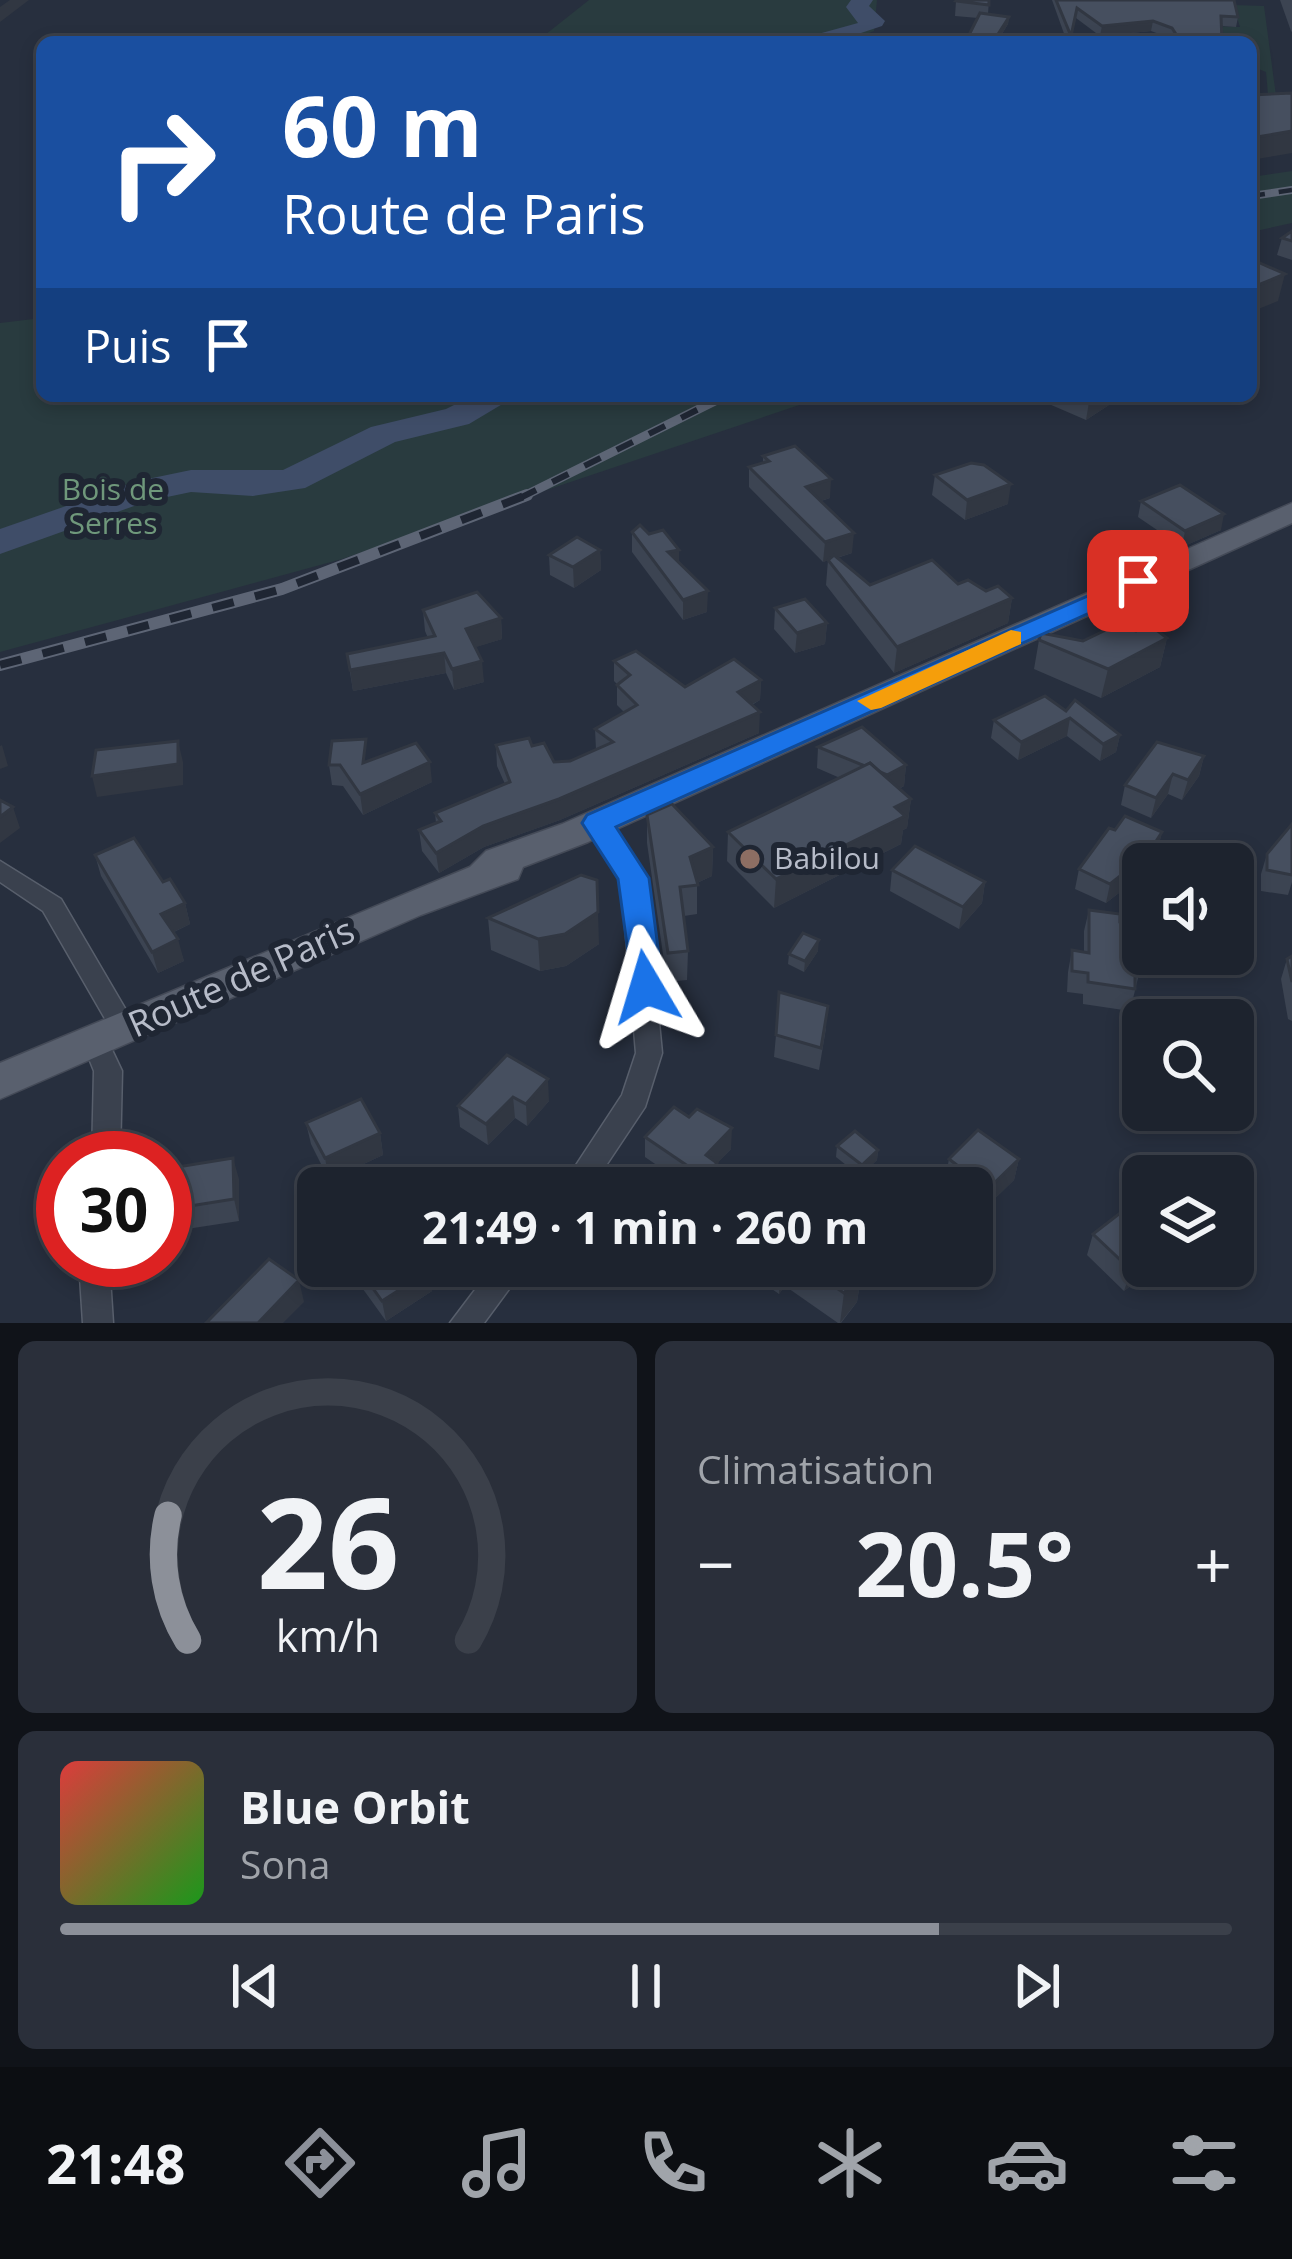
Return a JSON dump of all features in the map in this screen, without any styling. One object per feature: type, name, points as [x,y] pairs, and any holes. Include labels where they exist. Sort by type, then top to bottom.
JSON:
[{"type":"main road","name":"Route de Paris","points":[[0,1082],[561,844],[586,828],[1292,512]]},
{"type":"street","points":[[586,828],[633,878],[649,1053],[635,1099],[589,1167]]},
{"type":"street","points":[[0,870],[52,905],[110,1035],[107,1131]]},
{"type":"street","points":[[96,1287],[98,1323]]},
{"type":"street","points":[[465,1323],[494,1287]]},
{"type":"green space","points":[[589,0],[877,0],[874,31],[861,36],[544,36]]},
{"type":"green space","points":[[1233,5],[1264,6],[1276,96],[1268,95],[1266,72],[1257,68],[1257,36],[1213,36],[1211,26],[1240,27]]},
{"type":"green space","points":[[1292,171],[1292,223],[1257,231],[1257,176]]},
{"type":"green space","name":"Bois de Serres","points":[[36,319],[36,402],[808,402],[342,559],[0,652],[0,323]]},
{"type":"building","points":[[989,0],[989,5],[956,1]]},
{"type":"building","points":[[1056,0],[1234,0],[1238,17],[1221,16],[1222,36],[1177,36],[1172,28],[1153,21],[1102,26],[1077,8],[1071,36]]},
{"type":"building","points":[[980,13],[1009,17],[997,36],[968,36]]},
{"type":"building","points":[[1292,93],[1292,131],[1257,137],[1257,95]]},
{"type":"building","points":[[1257,262],[1285,274],[1257,286]]},
{"type":"building","points":[[795,446],[831,479],[806,487],[854,533],[825,542],[749,467],[769,461],[763,456]]},
{"type":"building","points":[[971,463],[984,465],[1011,484],[967,500],[935,475]]},
{"type":"building","points":[[1180,485],[1224,514],[1185,531],[1141,501]]},
{"type":"building","points":[[640,525],[649,534],[663,530],[679,550],[668,552],[708,591],[683,600],[632,532]]},
{"type":"building","points":[[577,537],[600,550],[573,567],[549,555]]},
{"type":"building","points":[[834,555],[870,585],[932,560],[958,584],[968,580],[986,591],[998,586],[1012,598],[897,647],[828,560]]},
{"type":"building","points":[[477,592],[501,618],[466,629],[482,661],[452,669],[444,653],[350,670],[347,654],[435,636],[423,610]]},
{"type":"building","points":[[805,599],[827,623],[797,633],[775,608]]},
{"type":"building","points":[[1116,625],[1136,631],[1150,625],[1167,638],[1108,669],[1039,640],[1041,633],[1083,641]]},
{"type":"building","points":[[636,651],[685,687],[734,659],[761,680],[738,692],[760,712],[559,799],[483,826],[436,853],[419,830],[441,821],[435,813],[510,782],[496,745],[529,738],[532,746],[544,743],[554,762],[570,761],[613,742],[595,729],[637,705],[617,685],[630,675],[614,661]]},
{"type":"building","points":[[1045,696],[1066,711],[1075,700],[1120,735],[1103,744],[1070,718],[1021,742],[994,720]]},
{"type":"building","points":[[862,727],[906,765],[887,775],[870,763],[865,766],[818,747]]},
{"type":"building","points":[[366,739],[363,763],[416,743],[430,762],[360,794],[340,765],[329,765],[332,741]]},
{"type":"building","points":[[178,741],[178,764],[92,776],[96,750]]},
{"type":"building","points":[[1157,742],[1204,756],[1188,780],[1173,774],[1156,798],[1125,785]]},
{"type":"building","points":[[870,763],[911,799],[895,807],[905,816],[776,879],[728,832]]},
{"type":"building","points":[[0,800],[13,807],[0,817]]},
{"type":"building","points":[[672,804],[713,847],[690,857],[698,885],[680,887],[688,951],[668,953],[647,815]]},
{"type":"building","points":[[1125,816],[1162,832],[1155,843],[1122,843],[1122,875],[1110,884],[1079,869],[1109,828],[1115,830]]},
{"type":"building","points":[[1292,824],[1292,875],[1267,870],[1267,854]]},
{"type":"building","points":[[134,838],[163,882],[170,879],[185,903],[161,914],[178,939],[152,952],[95,855]]},
{"type":"building","points":[[915,846],[985,882],[963,907],[892,870]]},
{"type":"building","points":[[581,875],[597,880],[598,912],[565,934],[538,939],[488,918]]},
{"type":"building","points":[[1089,910],[1120,914],[1122,975],[1135,975],[1135,989],[1088,982],[1088,973],[1072,971],[1072,950],[1089,953]]},
{"type":"building","points":[[803,933],[819,940],[805,961],[789,954]]},
{"type":"building","points":[[779,992],[828,1006],[821,1048],[776,1035]]},
{"type":"building","points":[[507,1055],[548,1079],[526,1104],[513,1097],[486,1124],[458,1106]]},
{"type":"building","points":[[361,1099],[380,1133],[325,1158],[306,1123]]},
{"type":"building","points":[[674,1107],[689,1117],[697,1109],[732,1128],[706,1155],[717,1163],[713,1167],[689,1167],[645,1137]]},
{"type":"building","points":[[978,1130],[1019,1159],[993,1184],[993,1167],[959,1167],[949,1159]]},
{"type":"building","points":[[855,1131],[878,1150],[862,1165],[837,1146]]},
{"type":"building","points":[[233,1158],[234,1199],[192,1206],[192,1165]]},
{"type":"building","points":[[1122,1212],[1122,1261],[1093,1234]]},
{"type":"building","points":[[269,1259],[297,1279],[258,1323],[206,1323]]},
{"type":"building","points":[[372,1287],[404,1287],[382,1301]]},
{"type":"waterway","points":[[829,36],[866,28],[874,21],[857,7],[862,0]]},
{"type":"waterway","points":[[0,542],[138,492],[191,481],[253,485],[292,480],[383,434],[457,417],[487,402]]},
{"type":"railway","points":[[1257,195],[1292,190]]},
{"type":"railway","points":[[523,497],[713,402]]},
{"type":"railway","points":[[523,497],[527,495]]},
{"type":"railway","points":[[0,665],[282,589],[523,497]]},
{"type":"slow traffic","points":[[871,701],[1011,638]]},
{"type":"place","name":"Babilou","points":[[750,859]]},
{"type":"route","points":[[646,987],[633,878],[598,823],[1138,581]]}]
